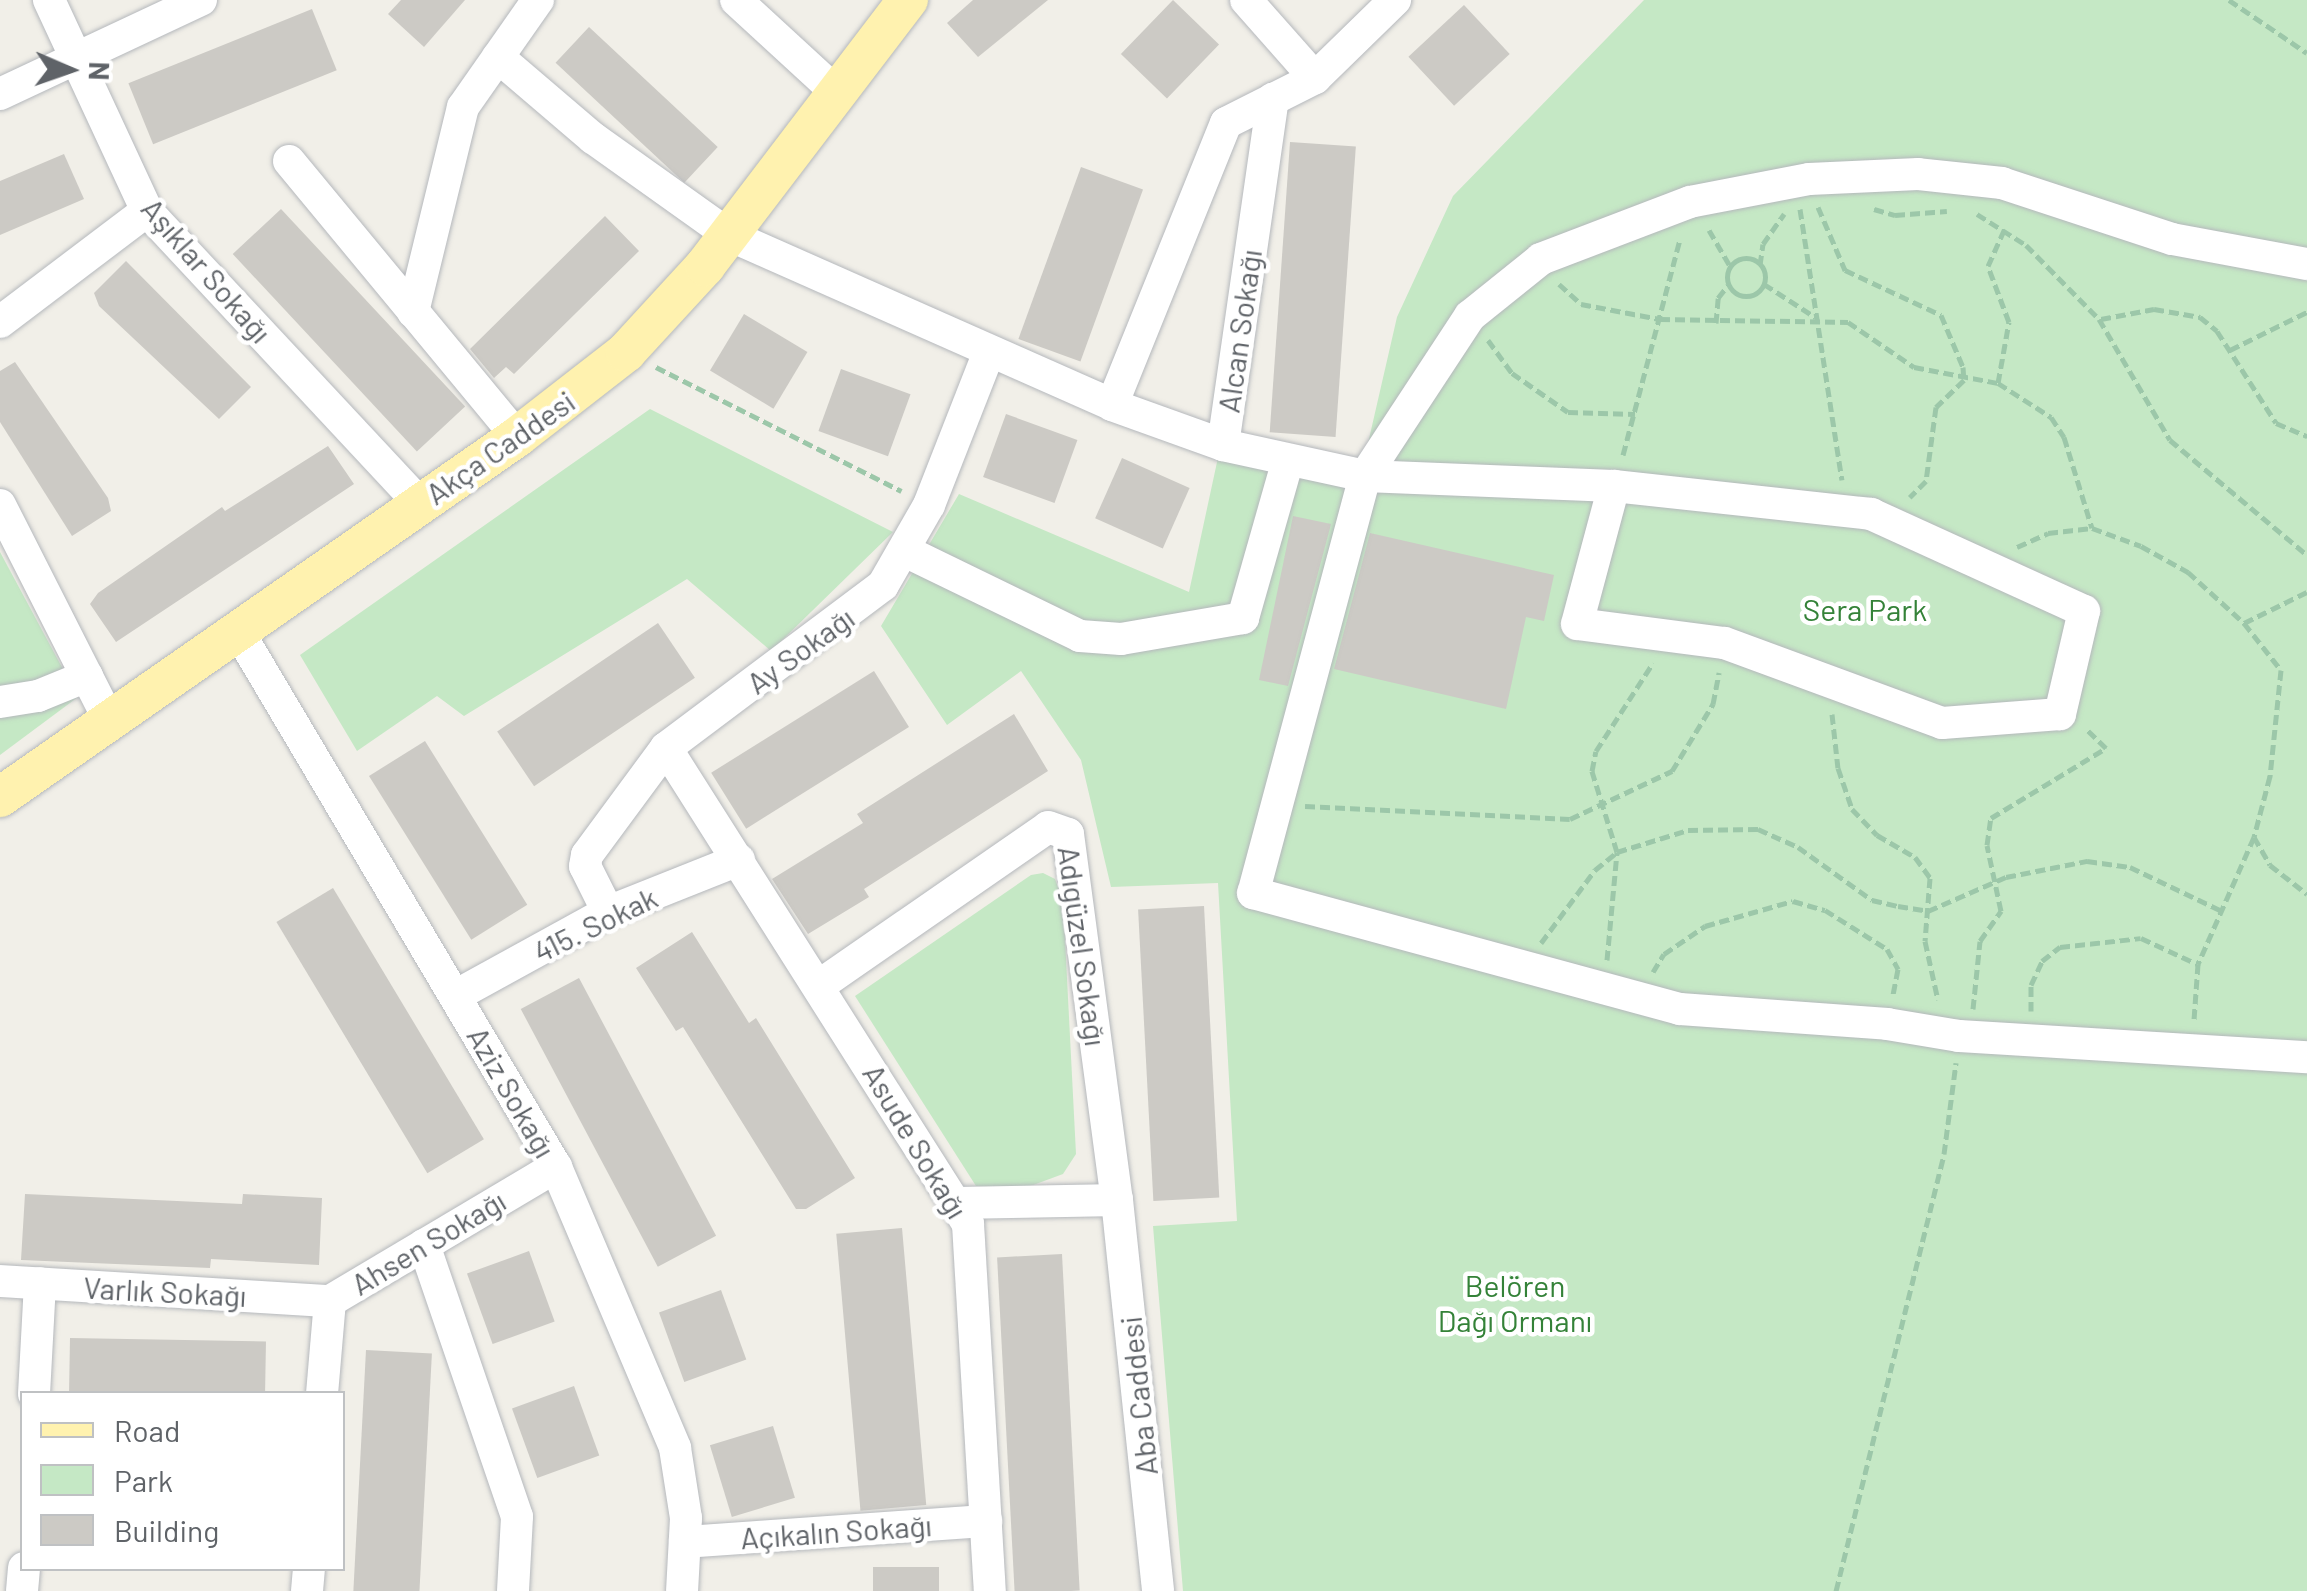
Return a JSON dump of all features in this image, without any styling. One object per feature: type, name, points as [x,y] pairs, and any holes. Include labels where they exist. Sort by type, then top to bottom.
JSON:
[{"type":"main road","name":"Akça Caddesi","points":[[0,796],[516,437],[626,352],[729,234],[908,0]]},
{"type":"street","name":"Aşıklar Sokağı","points":[[49,0],[74,64],[147,211],[420,504]]},
{"type":"street","points":[[0,94],[74,64],[201,0]]},
{"type":"street","points":[[414,312],[464,107],[538,0]]},
{"type":"street","points":[[736,0],[835,91]]},
{"type":"street","points":[[1246,0],[1315,78]]},
{"type":"street","points":[[1112,405],[1226,122],[1315,78],[1395,0]]},
{"type":"street","name":"Alcan Sokağı","points":[[498,56],[592,138],[729,234],[1112,405],[1223,445],[1272,99]]},
{"type":"street","points":[[289,161],[516,437]]},
{"type":"street","points":[[2307,264],[2172,239],[2002,183],[1918,174],[1798,194],[1690,202],[1541,260],[1470,316],[1366,476],[1253,893],[1528,973],[1680,1009],[1887,1024],[1956,1035],[2307,1057]]},
{"type":"street","points":[[0,322],[147,211]]},
{"type":"street","name":"Ay Sokağı","points":[[608,912],[584,861],[666,748],[865,602],[907,552],[989,352]]},
{"type":"street","points":[[1223,445],[1366,476],[1614,486],[1859,511],[2084,611],[2060,714],[1942,723],[1724,644],[1577,624],[1614,486]]},
{"type":"street","points":[[907,552],[1080,636],[1121,640],[1243,618],[1288,460]]},
{"type":"street","points":[[0,505],[109,720]]},
{"type":"street","name":"Aziz Sokağı","points":[[238,631],[556,1167],[666,1422],[684,1484],[682,1591]]},
{"type":"street","points":[[0,702],[38,696],[87,676]]},
{"type":"street","name":"Asude Sokağı","points":[[666,748],[960,1203],[972,1244],[990,1591]]},
{"type":"street","name":"Adıgüzel Sokağı","points":[[820,985],[1048,827],[1064,829],[1117,1200]]},
{"type":"street","name":"415. Sokak","points":[[455,996],[608,912],[739,860]]},
{"type":"street","name":"Ahsen Sokağı","points":[[322,1391],[330,1301],[556,1167]]},
{"type":"street","points":[[960,1203],[1117,1200]]},
{"type":"street","name":"Aba Caddesi","points":[[1117,1200],[1158,1591]]},
{"type":"street","points":[[424,1245],[517,1517],[513,1591]]},
{"type":"street","name":"Varlık Sokağı","points":[[0,1281],[330,1301]]},
{"type":"street","points":[[34,1391],[40,1283]]},
{"type":"street","name":"Açıkalın Sokağı","points":[[685,1542],[986,1521]]},
{"type":"path","points":[[2229,0],[2307,54]]},
{"type":"path","points":[[1798,194],[1763,244],[1760,265],[1764,284],[1817,318]]},
{"type":"path","points":[[1798,194],[1817,318],[1859,511],[1906,500],[1926,482],[1929,424],[1964,380]]},
{"type":"path","points":[[1798,194],[1818,207],[1838,258],[1856,280],[1905,293],[1941,315],[1964,380]]},
{"type":"path","points":[[1690,202],[1730,266],[1728,284],[1718,298],[1716,324]]},
{"type":"path","points":[[1614,486],[1690,202]]},
{"type":"path","points":[[1856,204],[1894,214],[1958,210]]},
{"type":"path","points":[[1969,211],[2005,228],[2099,319],[2170,440],[2307,555]]},
{"type":"path","points":[[1998,383],[2009,322],[1988,266],[2005,228]]},
{"type":"path","points":[[1730,266],[1748,258],[1760,265]]},
{"type":"path","points":[[1541,260],[1581,304],[1716,324],[1817,318],[1848,322],[1914,367],[1964,380],[1998,383],[2051,417],[2064,437],[2092,528]]},
{"type":"path","points":[[1728,284],[1749,296],[1764,284]]},
{"type":"path","points":[[2099,319],[2180,310],[2208,324],[2230,350],[2262,408],[2276,423],[2307,436]]},
{"type":"path","points":[[2230,350],[2307,312]]},
{"type":"path","points":[[1470,316],[1512,373],[1540,397],[1568,412],[1635,414]]},
{"type":"path","points":[[626,352],[929,505]]},
{"type":"path","points":[[1982,563],[2048,533],[2092,528],[2188,572],[2244,623],[2281,670],[2270,776],[2254,837],[2198,964],[2192,1052]]},
{"type":"path","points":[[2244,623],[2307,592]]},
{"type":"path","points":[[1619,996],[1617,852],[1594,790],[1596,751],[1670,636]]},
{"type":"path","points":[[1277,804],[1531,820],[1570,818],[1600,808],[1672,771],[1694,743],[1713,704],[1724,644]]},
{"type":"path","points":[[1834,681],[1838,768],[1852,809],[1877,835],[1923,865],[1932,893],[1926,941],[1956,1035]]},
{"type":"path","points":[[1836,1591],[1944,1154],[1956,1035],[1976,957],[2002,911],[2000,880],[1988,845],[1991,818],[2106,748],[2102,738],[2060,714]]},
{"type":"path","points":[[1528,973],[1570,901],[1617,852],[1688,830],[1758,829],[1798,847],[1872,900],[1928,910],[2000,880],[2051,866],[2102,863],[2130,867],[2222,911]]},
{"type":"path","points":[[2254,837],[2270,865],[2307,894]]},
{"type":"path","points":[[1619,996],[1664,954],[1705,926],[1793,900],[1825,910],[1887,949],[1898,969],[1887,1024]]},
{"type":"path","points":[[2030,1039],[2031,985],[2042,961],[2060,948],[2141,938],[2198,964]]},
{"type":"green space","points":[[1644,0],[2307,0],[2307,1591],[1183,1591],[1153,1226],[1237,1221],[1218,883],[1111,887],[1081,760],[1021,671],[947,725],[881,626],[959,494],[1189,592],[1222,439],[1363,465],[1397,317],[1453,196]]},
{"type":"green space","points":[[650,409],[893,532],[771,651],[687,579],[464,716],[437,696],[357,751],[300,655]]},
{"type":"green space","points":[[0,552],[78,697],[0,755]]},
{"type":"green space","points":[[1043,873],[1055,879],[1063,900],[1076,1154],[1063,1174],[1017,1191],[976,1186],[855,996],[1031,875]]},
{"type":"building","points":[[401,0],[465,0],[424,47],[388,14]]},
{"type":"building","points":[[973,0],[1048,0],[978,57],[947,23]]},
{"type":"building","points":[[1173,0],[1219,44],[1167,98],[1121,54]]},
{"type":"building","points":[[1464,5],[1510,54],[1454,106],[1408,57]]},
{"type":"building","points":[[312,9],[337,70],[153,144],[128,83]]},
{"type":"building","points":[[589,27],[718,147],[684,183],[556,63]]},
{"type":"building","points":[[1290,142],[1356,147],[1336,437],[1270,432]]},
{"type":"building","points":[[64,154],[84,199],[0,235],[0,181]]},
{"type":"building","points":[[1081,167],[1143,190],[1080,362],[1018,339]]},
{"type":"building","points":[[281,209],[465,406],[417,451],[233,254]]},
{"type":"building","points":[[605,216],[639,251],[514,374],[506,367],[494,378],[470,349]]},
{"type":"building","points":[[126,261],[251,387],[219,419],[99,306],[94,293]]},
{"type":"building","points":[[744,314],[807,352],[773,409],[710,371]]},
{"type":"building","points":[[15,362],[108,498],[111,511],[72,536],[0,422],[0,371]]},
{"type":"building","points":[[841,369],[911,394],[888,456],[818,431]]},
{"type":"building","points":[[1006,414],[1077,440],[1055,503],[983,477]]},
{"type":"building","points":[[328,446],[354,484],[116,642],[90,604],[98,593],[222,507],[225,511]]},
{"type":"building","points":[[1122,458],[1190,488],[1163,548],[1095,518]]},
{"type":"building","points":[[1293,516],[1331,524],[1288,686],[1259,680]]},
{"type":"building","points":[[1370,533],[1554,575],[1544,621],[1526,617],[1506,709],[1334,669]]},
{"type":"building","points":[[658,623],[695,678],[534,786],[497,731]]},
{"type":"building","points":[[874,671],[909,727],[746,829],[711,773]]},
{"type":"building","points":[[1014,714],[1048,771],[864,889],[869,897],[808,934],[772,879],[863,823],[857,814]]},
{"type":"building","points":[[425,741],[527,905],[471,940],[369,776]]},
{"type":"building","points":[[333,888],[484,1139],[427,1173],[276,922]]},
{"type":"building","points":[[1204,906],[1219,1198],[1153,1201],[1138,909]]},
{"type":"building","points":[[692,932],[749,1023],[756,1018],[855,1178],[806,1209],[796,1209],[683,1027],[676,1031],[636,968]]},
{"type":"building","points":[[579,978],[716,1236],[658,1267],[521,1009]]},
{"type":"building","points":[[25,1194],[242,1204],[243,1194],[322,1198],[319,1265],[211,1259],[210,1268],[21,1260]]},
{"type":"building","points":[[902,1228],[926,1505],[860,1511],[836,1234]]},
{"type":"building","points":[[529,1251],[555,1321],[493,1344],[467,1274]]},
{"type":"building","points":[[1062,1254],[1080,1591],[1015,1591],[997,1257]]},
{"type":"building","points":[[721,1290],[746,1360],[684,1382],[659,1313]]},
{"type":"building","points":[[70,1338],[266,1341],[265,1391],[69,1391]]},
{"type":"building","points":[[366,1350],[432,1353],[419,1591],[353,1591]]},
{"type":"building","points":[[574,1386],[599,1456],[537,1478],[512,1409]]},
{"type":"building","points":[[773,1426],[795,1498],[732,1517],[710,1445]]},
{"type":"building","points":[[873,1567],[939,1567],[939,1591],[873,1591]]},
{"type":"park label","name":"Sera Park","points":[[1865,609]]},
{"type":"park label","name":"Belören Dağı Ormanı","points":[[1515,1302]]}]
